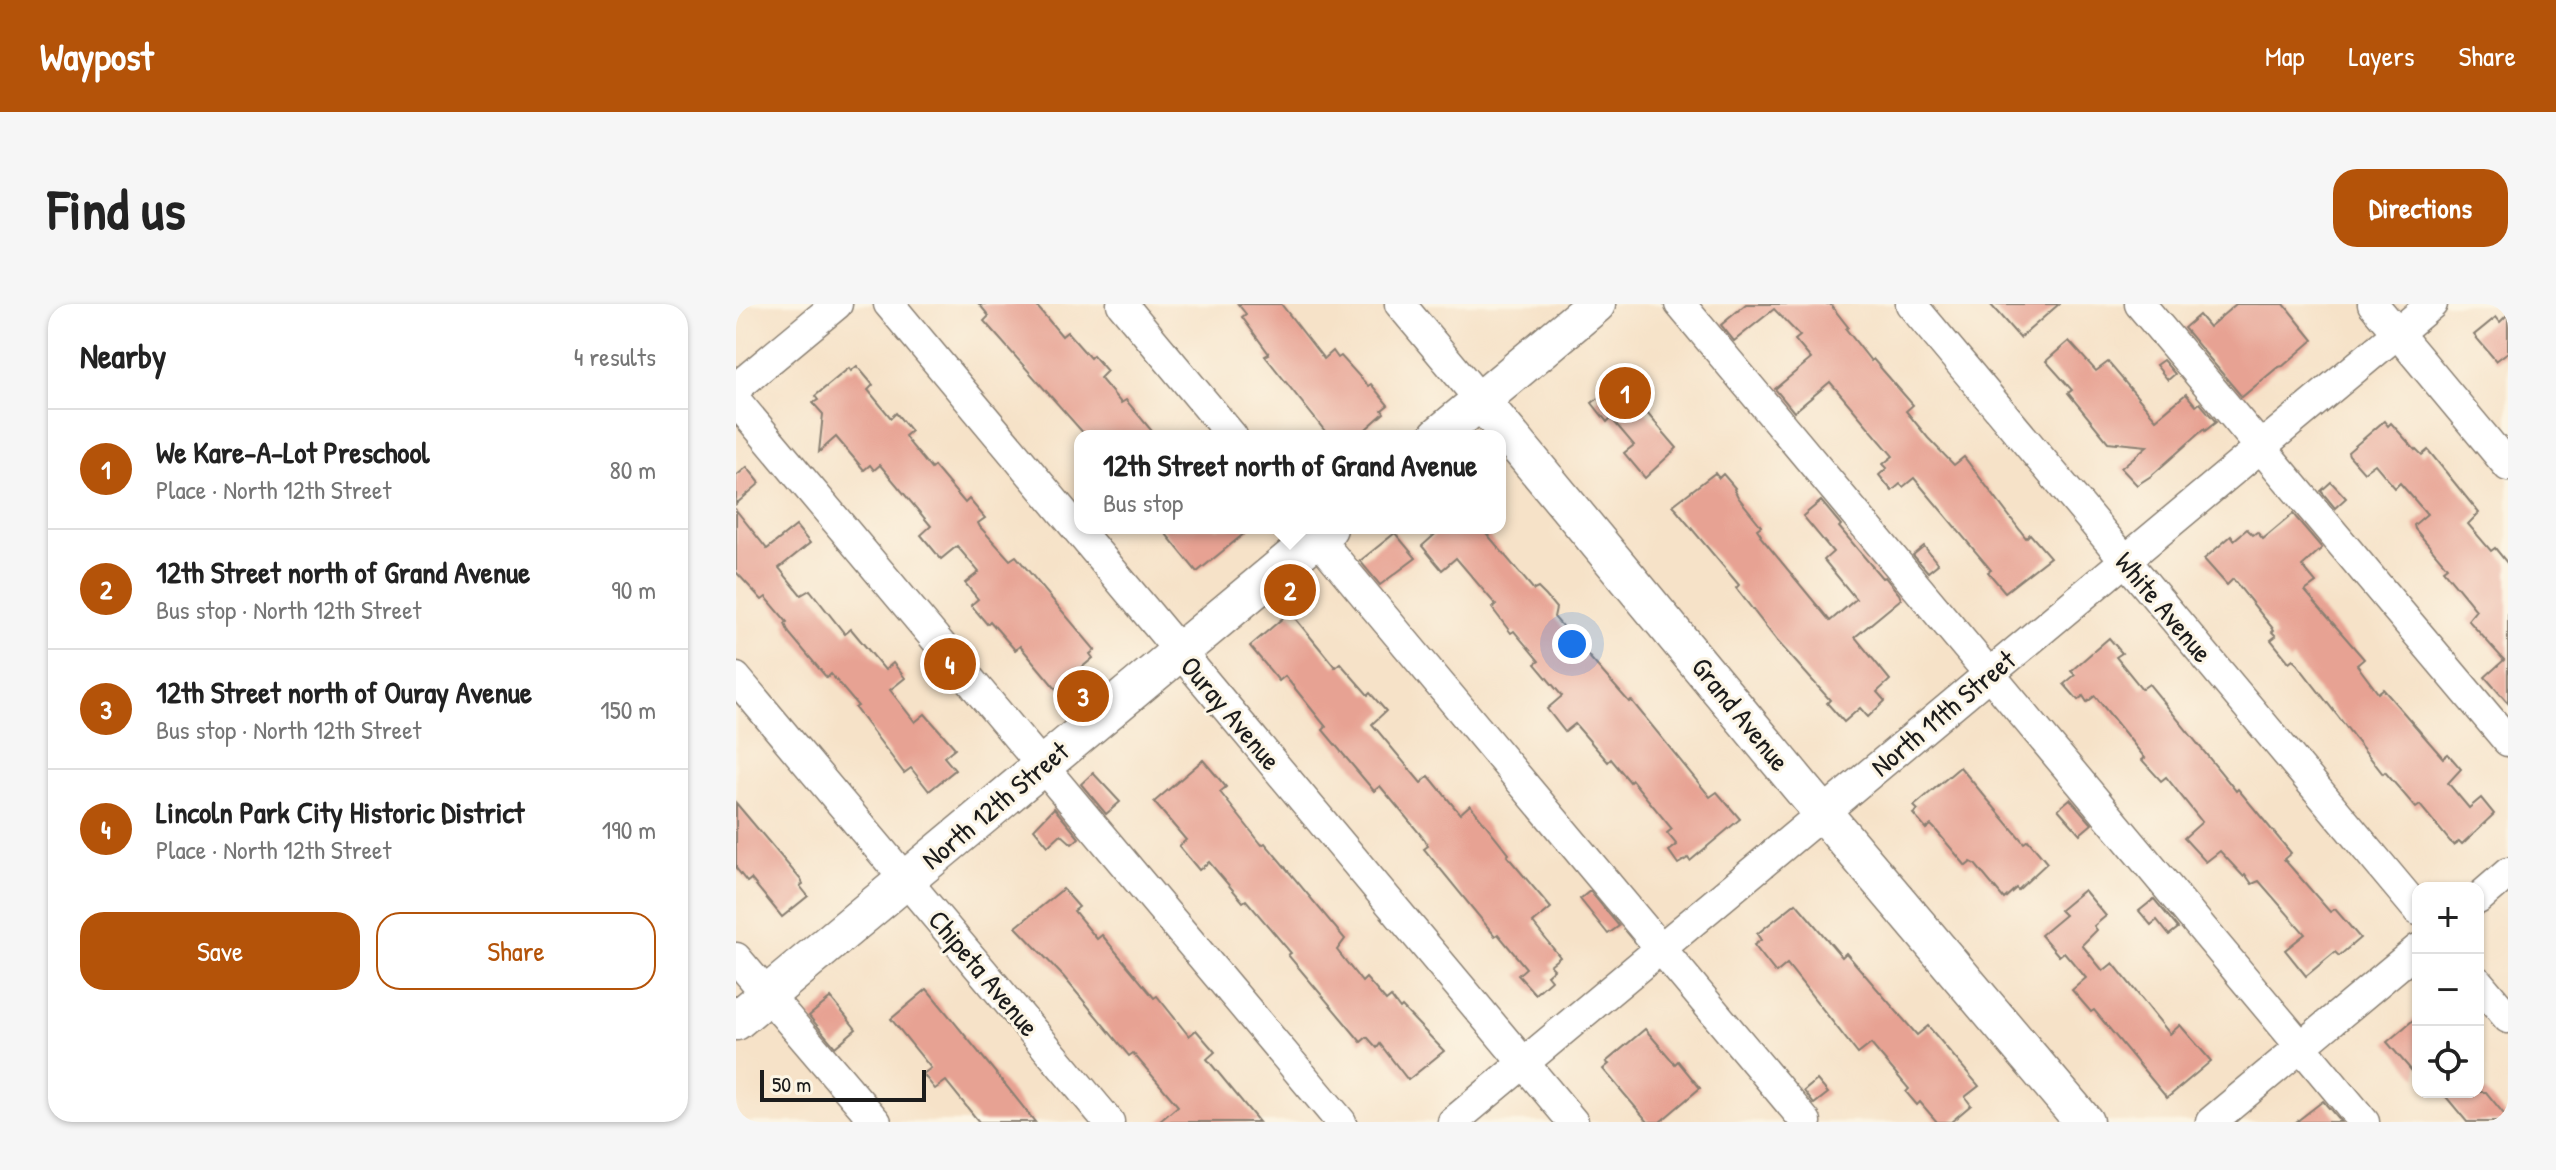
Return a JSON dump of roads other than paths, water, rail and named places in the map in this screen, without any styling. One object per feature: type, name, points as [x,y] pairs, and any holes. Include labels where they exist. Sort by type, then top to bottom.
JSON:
[{"type":"main road","points":[[1445,430],[1596,304]]},
{"type":"main road","name":"Grand Avenue","points":[[1481,401],[1505,430]]},
{"type":"main road","name":"Grand Avenue","points":[[1506,431],[1823,814],[2084,1122]]},
{"type":"main road","name":"North 12th Street","points":[[736,1021],[1180,651],[1315,534]]},
{"type":"street","points":[[736,388],[837,304]]},
{"type":"street","name":"Ouray Avenue","points":[[889,304],[1074,525]]},
{"type":"street","points":[[1122,304],[1227,430]]},
{"type":"street","name":"Grand Avenue","points":[[1400,304],[1481,401]]},
{"type":"street","points":[[1680,304],[2364,1122]]},
{"type":"street","name":"White Avenue","points":[[1911,304],[2412,903]]},
{"type":"street","points":[[2140,304],[2508,741]]},
{"type":"street","points":[[2373,304],[2508,466]]},
{"type":"street","name":"North 11th Street","points":[[1453,1122],[2432,304]]},
{"type":"street","points":[[736,401],[1341,1122]]},
{"type":"street","name":"Ouray Avenue","points":[[1082,534],[1573,1122]]},
{"type":"street","points":[[1320,534],[1806,1122]]},
{"type":"street","name":"Chipeta Avenue","points":[[736,678],[1109,1122]]},
{"type":"street","points":[[2484,894],[2508,873]]},
{"type":"street","points":[[2211,1122],[2412,954]]},
{"type":"street","points":[[736,958],[876,1122]]},
{"type":"street","points":[[2484,989],[2508,1018]]},
{"type":"place","name":"We Kare-A-Lot Preschool","points":[[1625,393]]},
{"type":"place","name":"12th Street north of Grand Avenue","points":[[1290,590]]},
{"type":"place","name":"Lincoln Park City Historic District","points":[[950,664]]},
{"type":"place","name":"12th Street north of Ouray Avenue","points":[[1083,696]]}]
